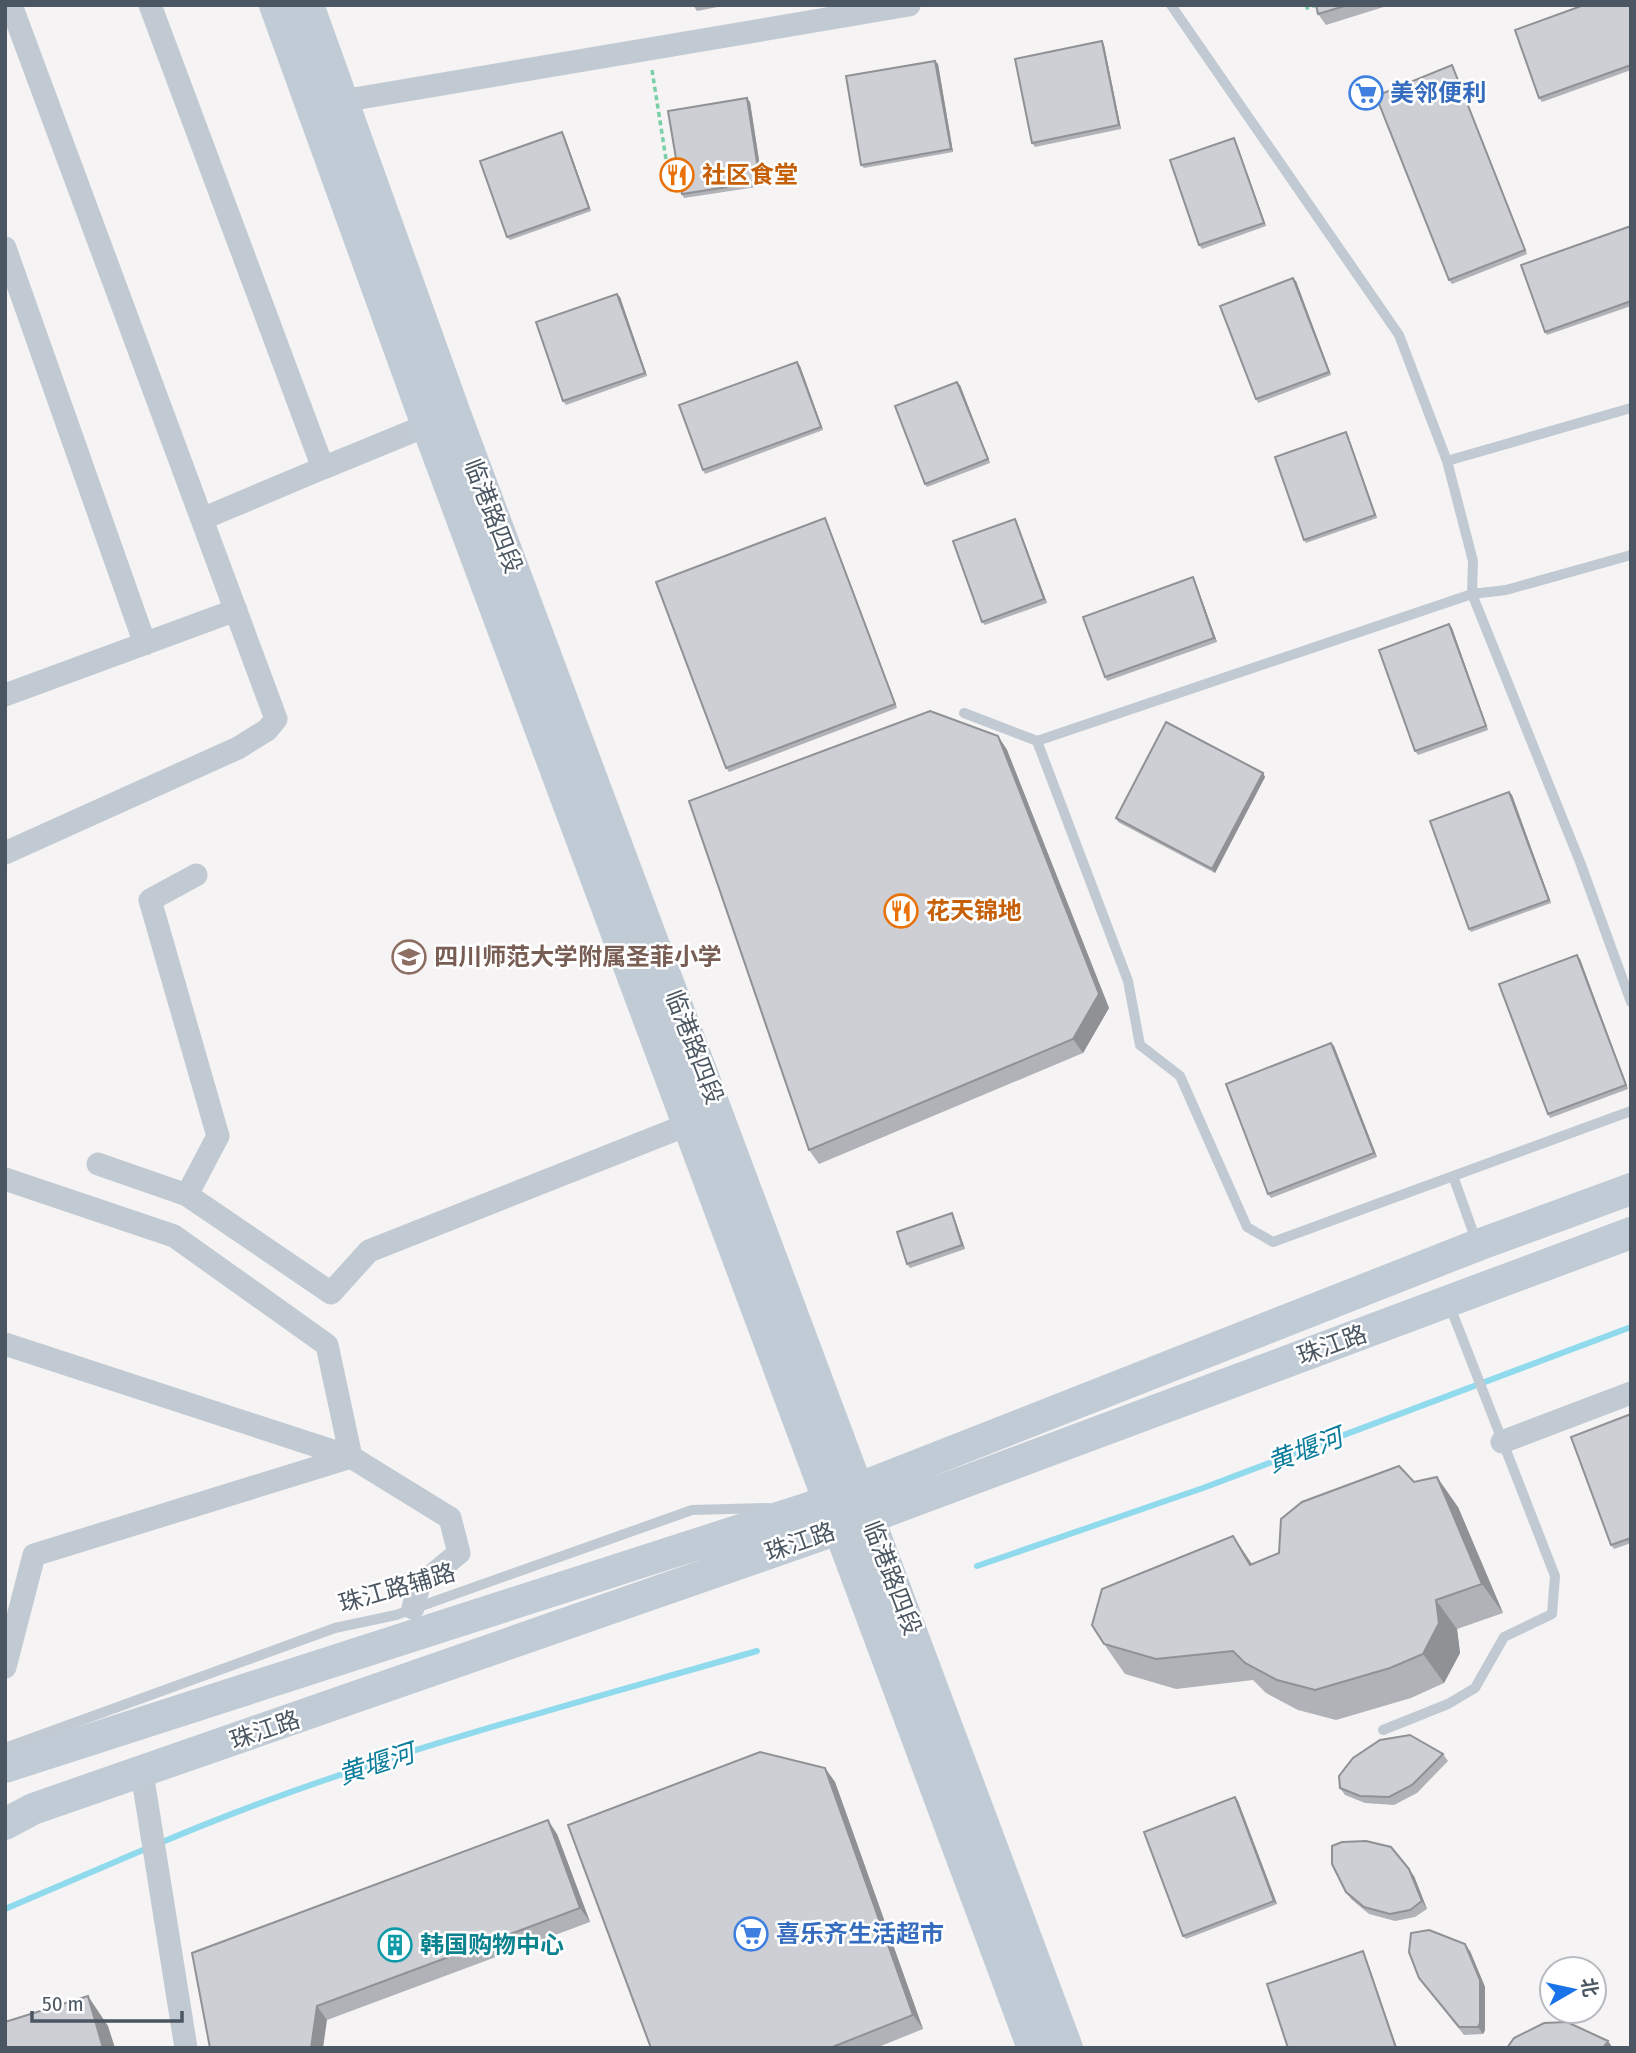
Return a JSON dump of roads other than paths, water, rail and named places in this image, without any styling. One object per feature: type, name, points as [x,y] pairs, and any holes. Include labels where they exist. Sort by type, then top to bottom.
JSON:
[{"type":"main road","name":"临港路四段","points":[[275,5],[441,420],[704,1118],[841,1528],[1033,2048]]},
{"type":"main road","name":"临港路四段","points":[[308,5],[342,101],[441,420]]},
{"type":"main road","name":"珠江路","points":[[5,1767],[832,1498],[1478,1245],[1631,1189]]},
{"type":"main road","name":"珠江路","points":[[5,1824],[33,1809],[841,1528],[1631,1233]]},
{"type":"main road","name":"临港路四段","points":[[832,1498],[870,1517],[1067,2048]]},
{"type":"street","points":[[5,853],[238,748],[267,730],[276,719],[11,5]]},
{"type":"street","points":[[150,5],[323,468]]},
{"type":"street","points":[[342,101],[909,5]]},
{"type":"street","points":[[5,248],[145,644]]},
{"type":"street","points":[[202,519],[441,420]]},
{"type":"street","points":[[5,695],[236,610]]},
{"type":"street","points":[[187,1195],[218,1136],[150,900],[196,875]]},
{"type":"street","points":[[98,1164],[187,1195],[331,1293],[369,1251],[704,1118]]},
{"type":"street","points":[[5,1179],[174,1236],[327,1345],[351,1457]]},
{"type":"street","points":[[5,1344],[351,1457],[450,1518],[459,1553],[419,1586],[414,1608]]},
{"type":"street","points":[[1502,1442],[1631,1393]]},
{"type":"street","points":[[5,1667],[34,1555],[351,1457]]},
{"type":"street","points":[[142,1773],[186,2048]]},
{"type":"lane","points":[[1171,5],[1399,335],[1447,461],[1472,561],[1472,594],[1580,862],[1631,1002]]},
{"type":"lane","points":[[1447,461],[1631,408]]},
{"type":"lane","points":[[964,713],[1037,740],[1472,594],[1506,590],[1631,555]]},
{"type":"lane","points":[[1037,740],[1128,981],[1140,1045],[1180,1076],[1247,1227],[1273,1242],[1631,1111]]},
{"type":"lane","points":[[1453,1176],[1478,1245]]},
{"type":"lane","points":[[1383,1730],[1448,1704],[1475,1688],[1504,1637],[1552,1614],[1555,1576],[1448,1302]]},
{"type":"lane","name":"珠江路辅路","points":[[5,1748],[334,1628],[396,1615],[692,1510],[832,1498]]},
{"type":"waterway","name":"黄堰河","points":[[977,1566],[1203,1488],[1631,1327]]},
{"type":"waterway","name":"黄堰河","points":[[160,1843],[306,1787],[380,1762],[757,1651]]},
{"type":"waterway","name":"黄堰河","points":[[5,1909],[150,1847]]},
{"type":"place","name":"美邻便利","points":[[1366,93]]},
{"type":"place","name":"社区食堂","points":[[677,175]]},
{"type":"place","name":"花天锦地","points":[[901,911]]},
{"type":"place","name":"四川师范大学附属圣菲小学","points":[[409,957]]},
{"type":"place","name":"喜乐齐生活超市","points":[[751,1934]]},
{"type":"place","name":"韩国购物中心","points":[[395,1945]]}]
